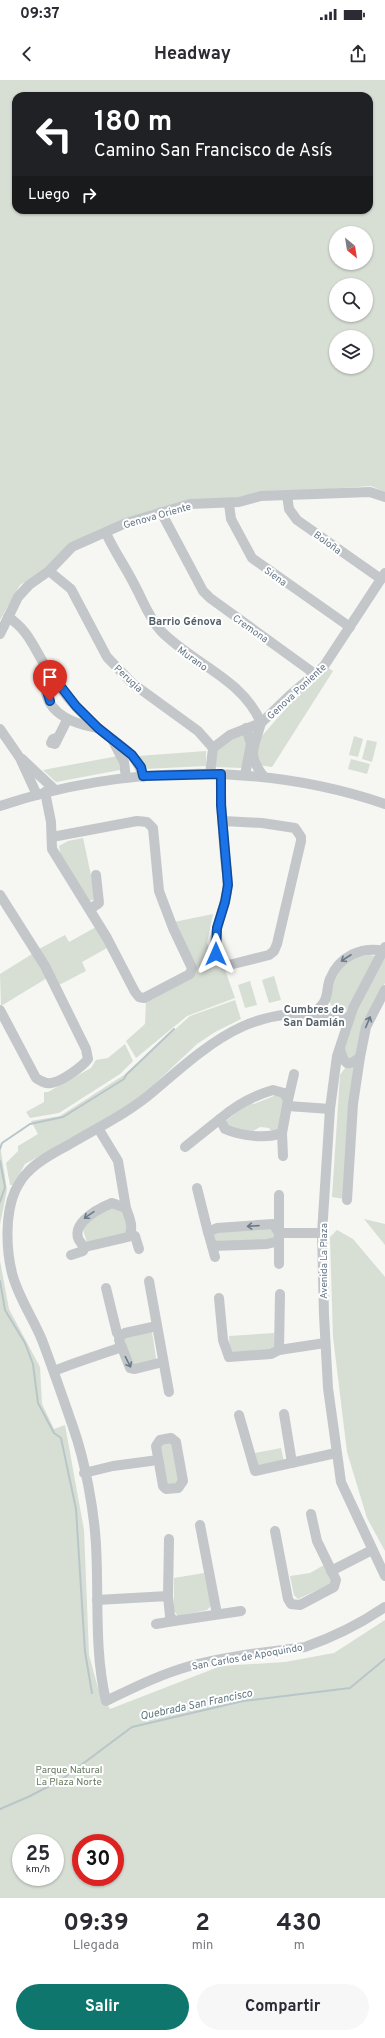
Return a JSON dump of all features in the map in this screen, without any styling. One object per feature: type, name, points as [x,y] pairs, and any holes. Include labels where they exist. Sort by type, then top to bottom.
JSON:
[{"type":"street","name":"Genova Oriente","points":[[0,634],[24,590],[49,571],[72,547],[126,523],[190,504],[214,502],[228,504],[261,496],[370,492],[385,497]]},
{"type":"street","name":"Boloña","points":[[287,495],[289,509],[297,520],[383,576]]},
{"type":"street","name":"Siena","points":[[228,504],[231,519],[252,558],[350,627]]},
{"type":"street","name":"Cremona","points":[[161,512],[203,591],[210,598],[315,674]]},
{"type":"street","name":"Murano","points":[[106,533],[153,621],[185,653],[238,688],[251,703],[262,723]]},
{"type":"street","name":"Perugia","points":[[49,571],[71,590],[107,657],[132,683],[158,704],[198,731],[213,748]]},
{"type":"street","name":"Genova Poniente","points":[[213,748],[230,735],[262,723],[288,696],[315,674],[329,659],[383,576]]},
{"type":"street","points":[[8,617],[25,632],[34,644],[48,670],[68,698],[98,728],[132,755],[141,767],[143,776]]},
{"type":"street","points":[[48,670],[46,677],[48,696],[55,709],[67,720],[76,724],[98,728]]},
{"type":"street","points":[[56,738],[67,720]]},
{"type":"street","points":[[262,723],[253,751],[256,766],[264,777]]},
{"type":"street","points":[[245,776],[251,744],[246,728]]},
{"type":"street","points":[[0,729],[20,758],[41,794],[51,822],[52,849],[90,909],[107,938],[122,969],[139,997],[144,998],[151,995],[190,974],[192,968],[173,928],[159,890],[153,828],[147,822],[137,821],[52,837]]},
{"type":"street","points":[[113,741],[124,762],[126,778]]},
{"type":"street","points":[[210,774],[213,748]]},
{"type":"street","points":[[20,758],[55,790]]},
{"type":"street","points":[[0,806],[55,790],[126,778],[210,774],[264,777],[325,788],[385,804]]},
{"type":"street","points":[[221,774],[221,805],[228,885],[225,902],[217,928],[215,946],[219,960],[229,965],[269,955],[274,951],[277,944],[301,841],[295,828],[262,823],[223,821]]},
{"type":"street","points":[[90,909],[99,903],[96,875]]},
{"type":"street","points":[[0,895],[45,966],[86,1049],[88,1059],[82,1067],[52,1083],[44,1083],[36,1078],[0,1010]]},
{"type":"street","points":[[313,1014],[325,1000],[330,978],[338,964],[358,952],[384,949]]},
{"type":"street","name":"Avenida La Plaza","points":[[384,949],[349,1018],[339,1047],[330,1109],[322,1234],[325,1343],[328,1388],[341,1482],[385,1576]]},
{"type":"street","points":[[348,1200],[353,1104],[360,1057],[366,1027],[385,990]]},
{"type":"street","points":[[325,1000],[332,1015]]},
{"type":"street","points":[[168,1596],[96,1600],[96,1544],[77,1438],[54,1371],[12,1272],[7,1227],[10,1208],[15,1192],[27,1172],[51,1155],[98,1128],[148,1096],[193,1058],[229,1031],[264,1018],[313,1014],[349,1018]]},
{"type":"street","points":[[339,1047],[343,1061],[350,1064]]},
{"type":"street","points":[[335,1073],[360,1057]]},
{"type":"street","points":[[283,1156],[282,1133],[284,1115],[291,1093],[294,1074]]},
{"type":"street","points":[[185,1147],[252,1096],[273,1090],[284,1093],[288,1103]]},
{"type":"street","points":[[288,1103],[330,1109]]},
{"type":"street","points":[[220,1119],[224,1129],[232,1132],[272,1137],[282,1133]]},
{"type":"street","points":[[71,1255],[84,1250],[85,1247],[128,1237],[131,1234],[132,1228],[126,1208],[118,1161],[98,1128]]},
{"type":"street","points":[[85,1247],[82,1245],[79,1236],[80,1224],[89,1215],[112,1203],[122,1186]]},
{"type":"street","points":[[197,1188],[215,1257]]},
{"type":"street","points":[[279,1195],[279,1264]]},
{"type":"street","points":[[112,1203],[126,1208]]},
{"type":"street","points":[[208,1232],[217,1228],[273,1224],[279,1237]]},
{"type":"street","points":[[131,1234],[136,1240],[139,1249]]},
{"type":"street","points":[[212,1246],[267,1244],[279,1237],[322,1234]]},
{"type":"street","points":[[149,1281],[169,1392]]},
{"type":"street","points":[[106,1288],[117,1332],[120,1336],[119,1340],[130,1368],[135,1369],[163,1362]]},
{"type":"street","points":[[278,1350],[280,1294]]},
{"type":"street","points":[[219,1298],[223,1340],[229,1357],[271,1354],[278,1350],[325,1343]]},
{"type":"street","points":[[120,1336],[125,1333],[157,1326]]},
{"type":"street","points":[[54,1371],[122,1347]]},
{"type":"street","points":[[284,1414],[292,1463]]},
{"type":"street","points":[[239,1415],[255,1471],[336,1453]]},
{"type":"street","points":[[171,1438],[174,1439],[183,1481],[180,1487],[164,1489],[158,1460],[157,1442],[171,1438]]},
{"type":"street","points":[[84,1473],[113,1466],[158,1460]]},
{"type":"street","points":[[275,1531],[288,1599],[291,1604],[300,1605],[334,1587],[336,1580],[317,1541],[311,1514]]},
{"type":"street","points":[[200,1525],[217,1614]]},
{"type":"street","points":[[169,1539],[168,1596],[170,1616],[174,1621]]},
{"type":"street","points":[[331,1571],[372,1550]]},
{"type":"street","name":"San Carlos de Apoquindo","points":[[96,1600],[98,1637],[106,1701],[148,1681],[188,1666],[209,1661],[317,1643],[353,1627],[385,1607]]},
{"type":"street","points":[[156,1624],[241,1611]]},
{"type":"green space","points":[[0,80],[385,80],[385,492],[371,486],[287,492],[122,521],[20,585],[0,620]]},
{"type":"green space","points":[[328,668],[333,671],[272,767],[258,765],[256,754],[261,737],[296,697]]},
{"type":"green space","points":[[245,734],[248,745],[243,768],[215,767],[217,749],[230,739]]},
{"type":"green space","points":[[354,736],[363,739],[358,757],[349,755]]},
{"type":"green space","points":[[367,740],[377,742],[372,762],[362,759]]},
{"type":"green space","points":[[206,751],[206,766],[145,769],[138,756]]},
{"type":"green space","points":[[118,756],[120,770],[56,782],[43,770]]},
{"type":"green space","points":[[351,759],[370,764],[367,774],[348,769]]},
{"type":"green space","points":[[83,838],[96,899],[89,901],[61,857],[59,846],[68,841]]},
{"type":"green space","points":[[213,914],[207,943],[213,959],[225,970],[235,998],[187,1016],[136,1058],[126,1041],[145,1024],[146,1001],[192,977],[174,922]]},
{"type":"green space","points":[[96,927],[107,948],[82,962],[86,971],[59,985],[39,949],[65,935],[69,942]]},
{"type":"green space","points":[[32,954],[47,978],[1,1006],[0,974]]},
{"type":"green space","points":[[369,955],[376,956],[346,1011],[334,1010],[329,1001],[334,984],[341,970],[352,960]]},
{"type":"green space","points":[[385,957],[385,983],[376,1000],[356,1054],[350,1060],[344,1057],[346,1035],[353,1016]]},
{"type":"green space","points":[[274,976],[281,1000],[269,1003],[262,980]]},
{"type":"green space","points":[[250,981],[257,1005],[245,1008],[238,985]]},
{"type":"green space","points":[[235,1000],[241,1019],[215,1032],[197,1044],[147,1091],[123,1109],[25,1164],[13,1185],[10,1185],[6,1163],[18,1151],[18,1146],[38,1134],[31,1121],[60,1116],[124,1075],[190,1016]]},
{"type":"green space","points":[[125,1044],[133,1061],[120,1074],[59,1113],[30,1118],[26,1112],[44,1102],[44,1092],[48,1092],[91,1068],[96,1060],[108,1058]]},
{"type":"green space","points":[[355,1065],[344,1199],[332,1197],[340,1075],[345,1068]]},
{"type":"green space","points":[[279,1094],[284,1099],[278,1130],[272,1132],[269,1128],[260,1127],[253,1131],[229,1128],[225,1122],[249,1102],[254,1104]]},
{"type":"green space","points":[[0,1145],[7,1190],[0,1224]]},
{"type":"green space","points":[[114,1205],[122,1209],[128,1229],[124,1234],[87,1242],[83,1230],[88,1220]]},
{"type":"green space","points":[[364,1219],[385,1224],[385,1245]]},
{"type":"green space","points":[[274,1228],[274,1241],[215,1244],[213,1232]]},
{"type":"green space","points":[[337,1230],[353,1239],[385,1277],[385,1551],[367,1518],[347,1452],[333,1337],[330,1237]]},
{"type":"green space","name":"Parque Natural La Plaza Norte","points":[[0,1261],[9,1309],[40,1367],[42,1404],[54,1429],[65,1425],[84,1530],[89,1655],[98,1688],[110,1709],[221,1666],[285,1662],[334,1653],[385,1620],[385,1898],[0,1898]]},
{"type":"green space","points":[[152,1332],[156,1358],[154,1360],[134,1365],[131,1363],[123,1339],[125,1336]]},
{"type":"green space","points":[[274,1333],[275,1346],[271,1350],[233,1352],[230,1347],[229,1336]]},
{"type":"green space","points":[[174,1442],[180,1483],[165,1485],[159,1444]]},
{"type":"green space","points":[[281,1448],[284,1462],[257,1467],[255,1453]]},
{"type":"green space","points":[[324,1565],[333,1580],[330,1584],[298,1599],[294,1595],[290,1576],[310,1573]]},
{"type":"green space","points":[[204,1573],[211,1606],[207,1610],[178,1616],[174,1611],[174,1578]]},
{"type":"waterway","points":[[0,1149],[2,1143],[30,1124],[63,1117],[124,1079],[126,1075],[174,1029]]},
{"type":"waterway","points":[[0,1161],[5,1187],[0,1202]]},
{"type":"waterway","points":[[0,1281],[5,1310],[25,1343],[33,1364],[38,1403],[54,1433],[61,1438],[76,1509],[85,1652],[92,1693]]},
{"type":"waterway","name":"Quebrada San Francisco","points":[[0,1809],[61,1780],[132,1727],[243,1701],[350,1688],[385,1659]]},
{"type":"district","name":"Barrio Génova","points":[[185,621]]},
{"type":"district","name":"Cumbres de San Damián","points":[[314,1015]]},
{"type":"route","points":[[50,701],[46,688],[46,677],[48,670],[68,698],[98,728],[113,741],[124,747],[132,755],[141,767],[143,776],[221,774],[221,805],[228,885],[225,902],[217,928],[215,946],[216,954]]}]
